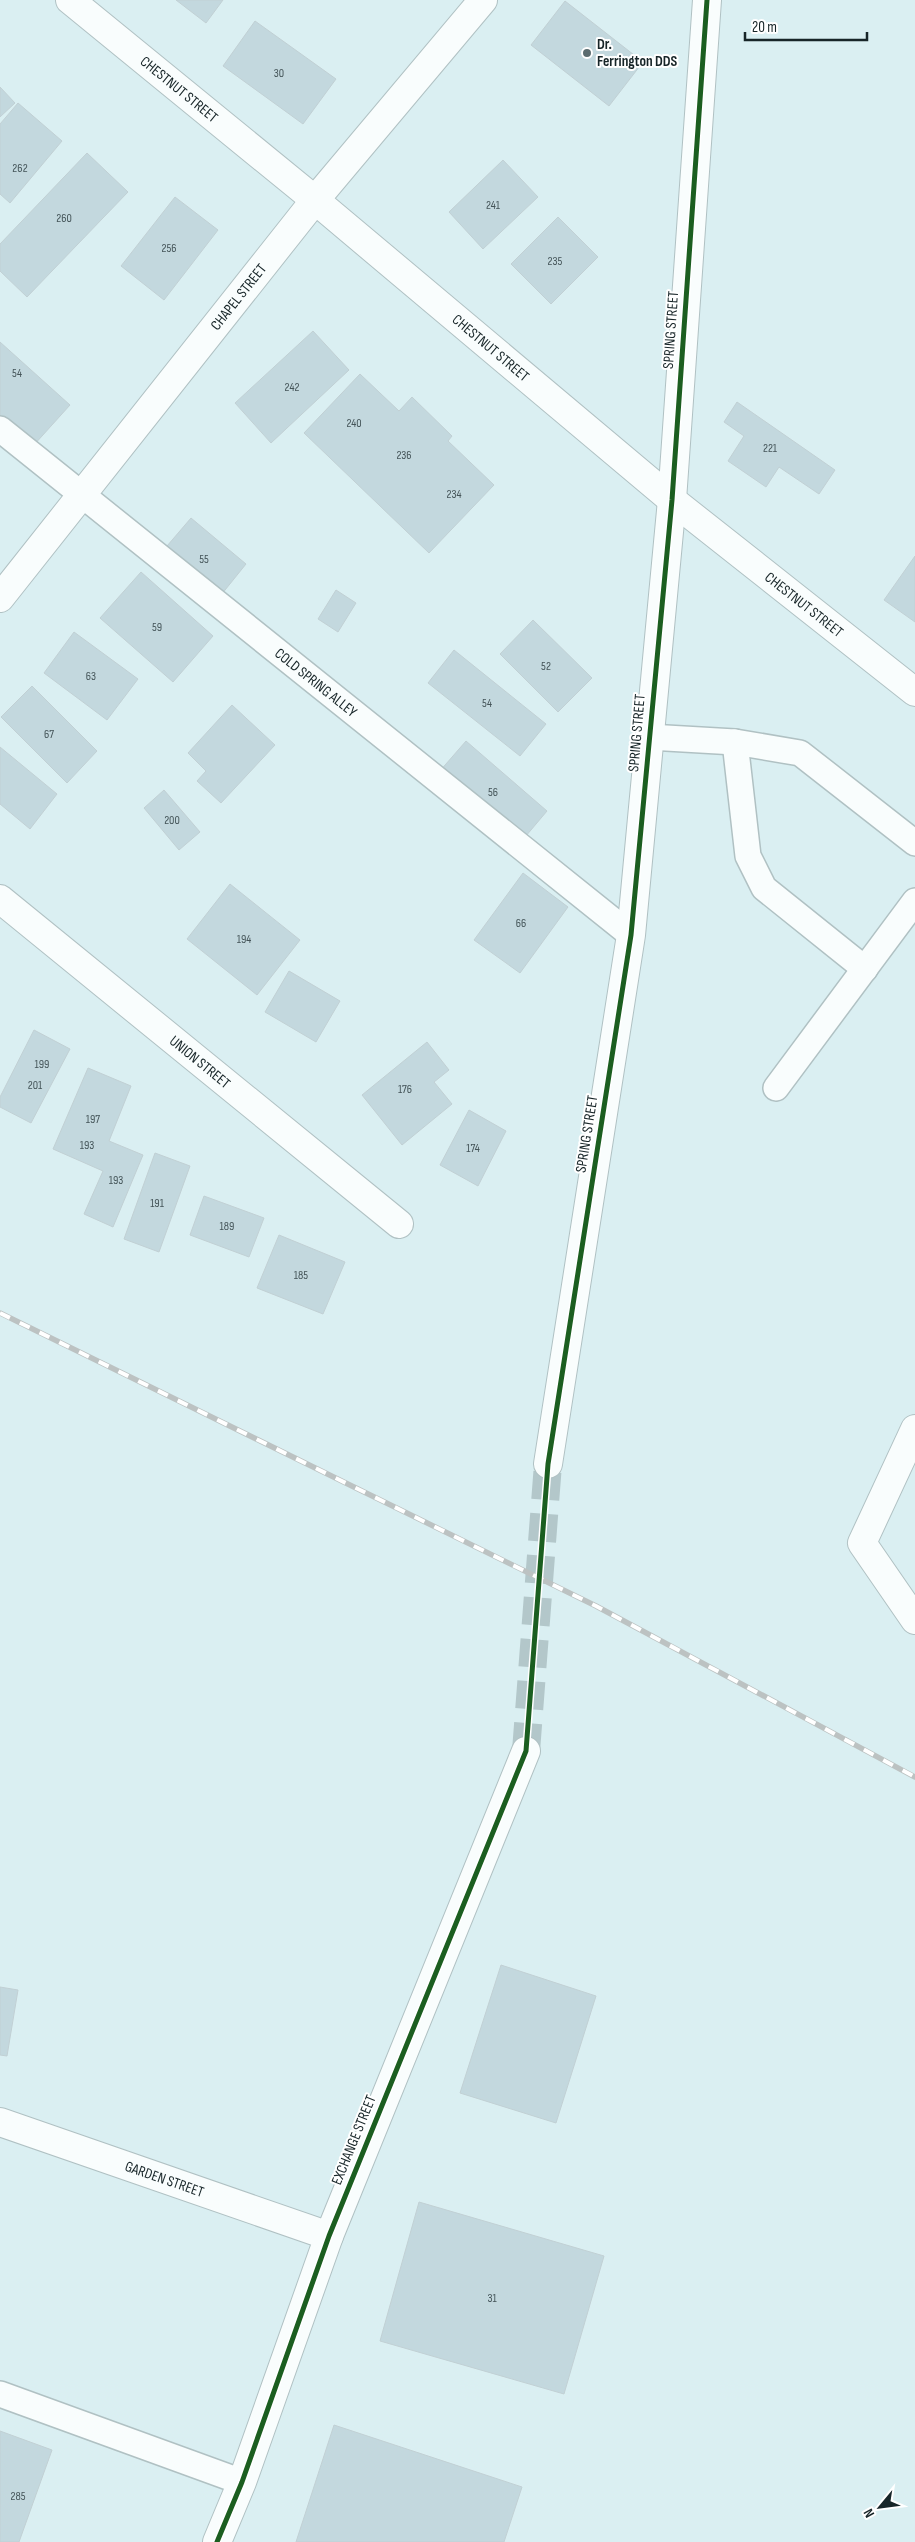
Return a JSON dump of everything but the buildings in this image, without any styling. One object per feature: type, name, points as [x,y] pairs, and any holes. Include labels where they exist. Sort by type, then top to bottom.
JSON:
[{"type":"street","name":"CHESTNUT STREET","points":[[70,0],[315,200],[672,500],[912,683]]},
{"type":"street","name":"CHAPEL STREET","points":[[0,598],[315,200],[482,0]]},
{"type":"street","name":"SPRING STREET","points":[[548,1464],[631,935],[672,500],[707,0]]},
{"type":"street","name":"UNION STREET","points":[[0,899],[400,1224]]},
{"type":"street","points":[[915,1429],[862,1542],[915,1620]]},
{"type":"street","name":"EXCHANGE STREET","points":[[217,2542],[242,2482],[329,2236],[526,1751]]},
{"type":"street","name":"GARDEN STREET","points":[[0,2122],[329,2236]]},
{"type":"lane","name":"COLD SPRING ALLEY","points":[[0,429],[631,935]]},
{"type":"lane","points":[[650,737],[735,742],[800,753],[915,843]]},
{"type":"lane","points":[[735,742],[748,856],[764,888],[865,969]]},
{"type":"lane","points":[[776,1088],[915,901]]},
{"type":"lane","points":[[0,2394],[242,2482]]},
{"type":"tunnel","points":[[526,1751],[548,1464]]},
{"type":"railway","points":[[0,1313],[596,1606],[915,1777]]},
{"type":"cycle path","points":[[217,2542],[242,2482],[329,2236],[526,1751],[548,1464],[631,935],[672,500],[707,0]]},
{"type":"place","name":"Dr. Ferrington DDS","points":[[587,53]]}]
